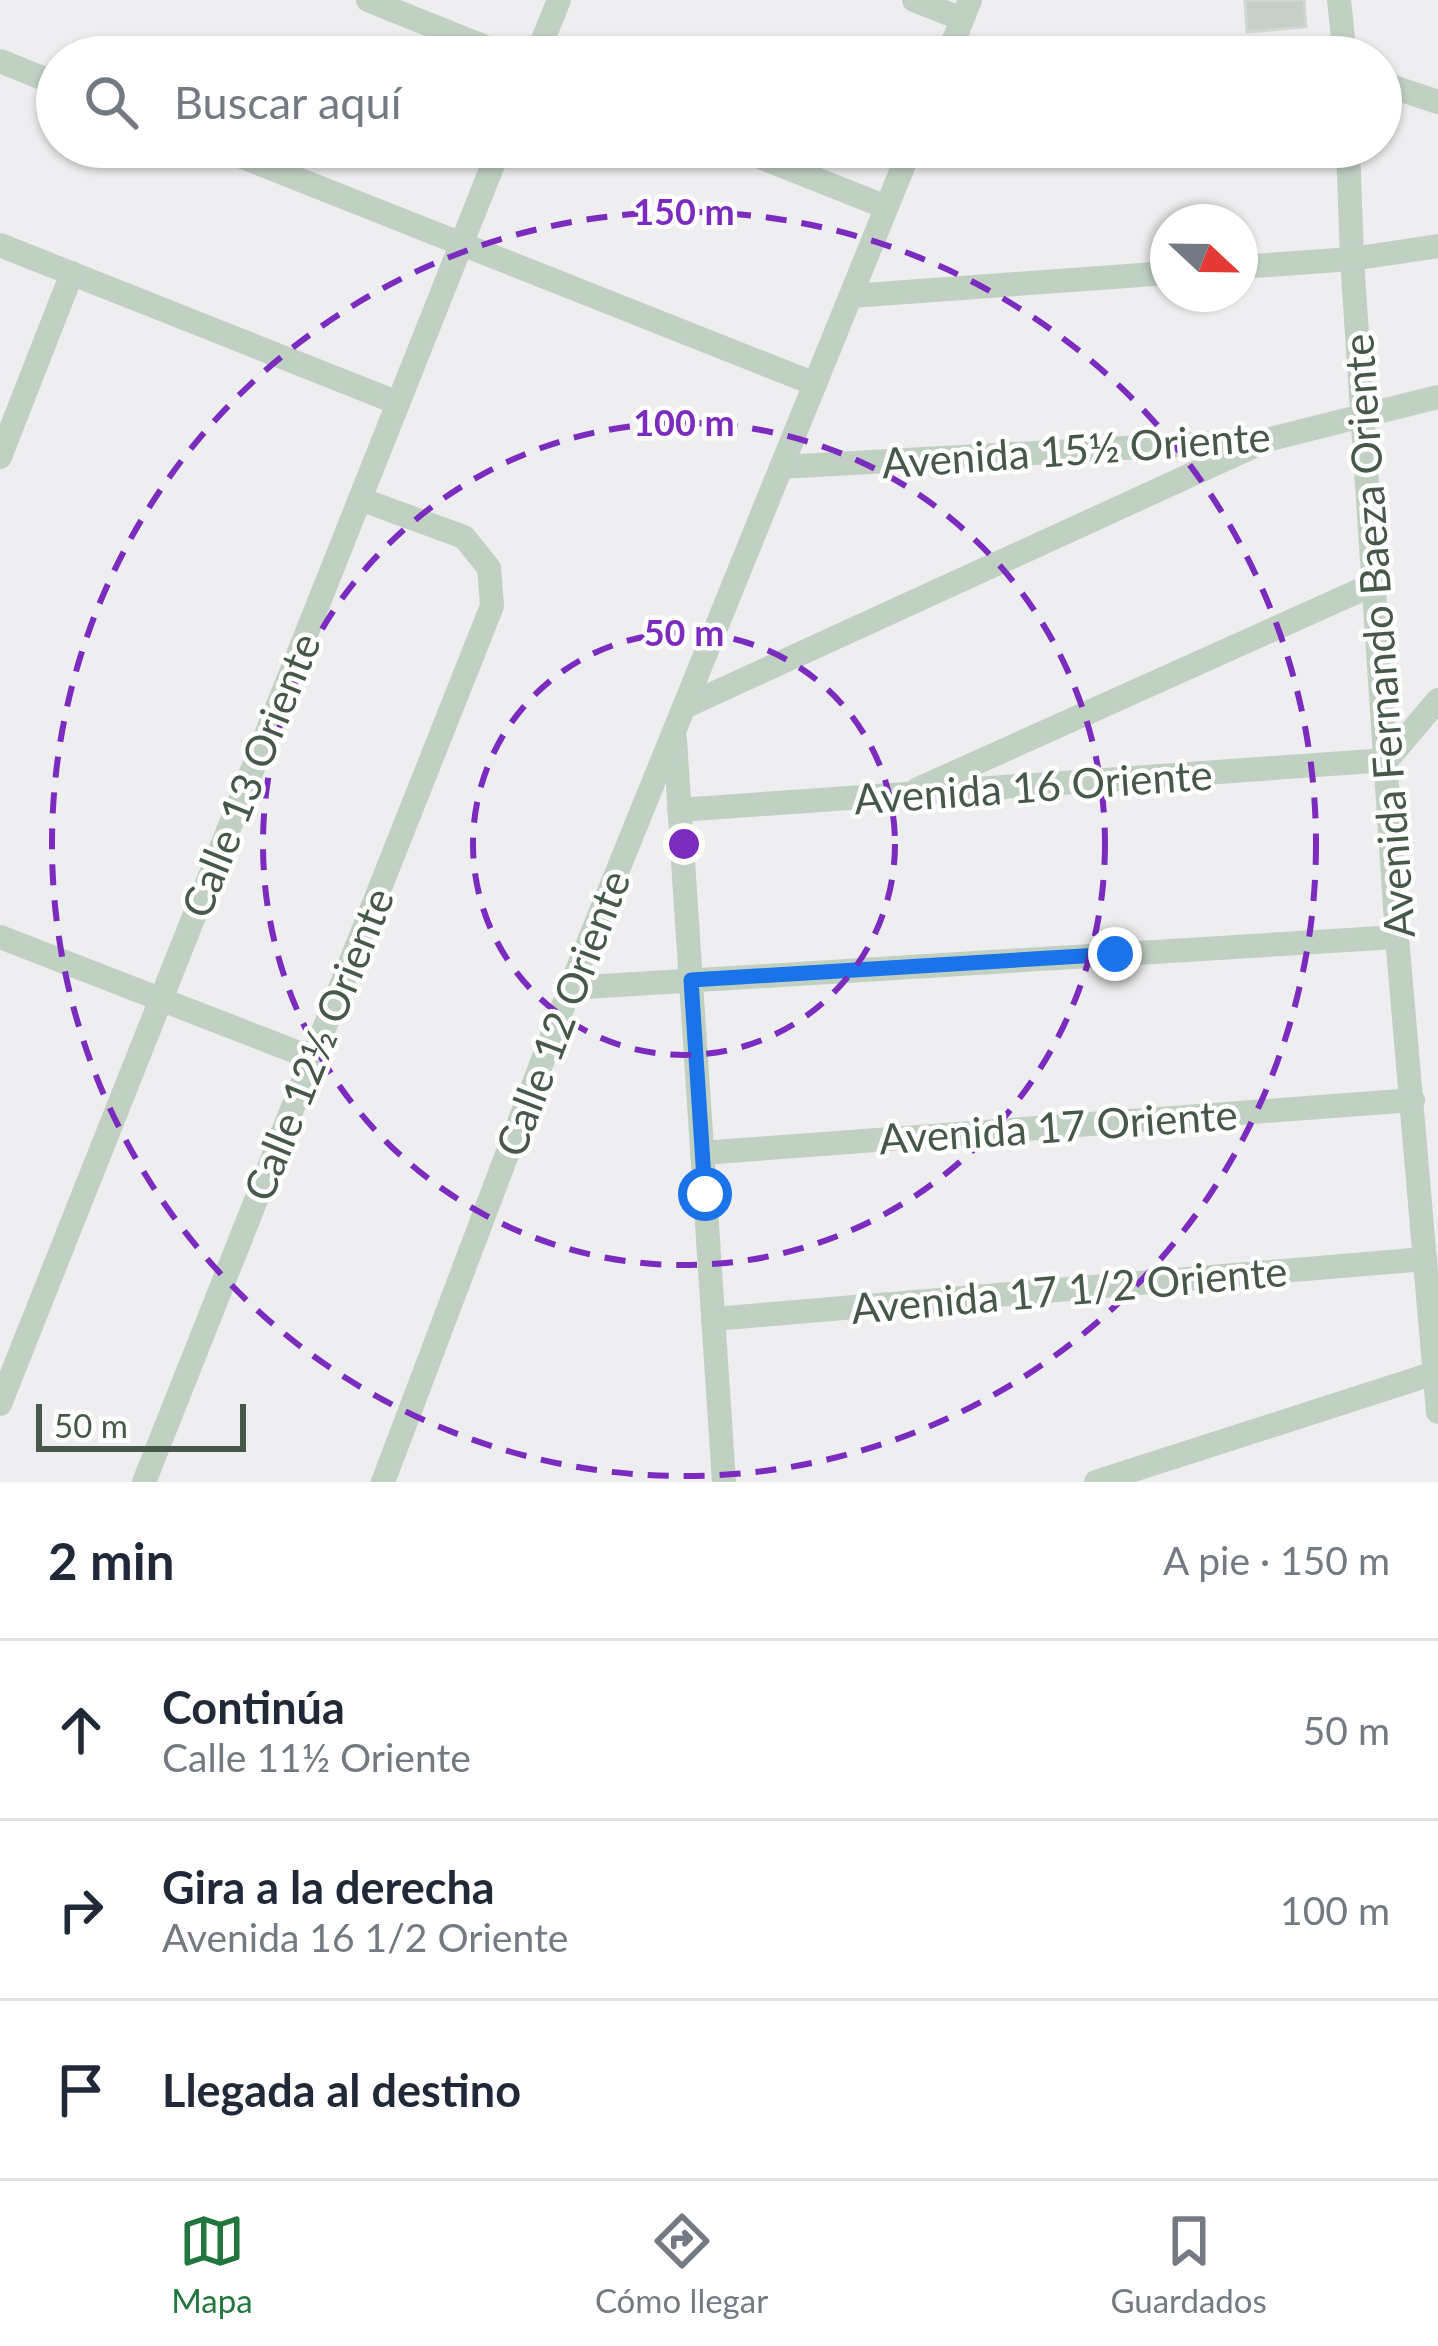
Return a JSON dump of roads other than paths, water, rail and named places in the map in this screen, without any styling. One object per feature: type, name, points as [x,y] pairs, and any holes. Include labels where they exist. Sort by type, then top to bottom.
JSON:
[{"type":"street","points":[[368,0],[458,36]]},
{"type":"street","points":[[544,36],[559,0]]},
{"type":"street","points":[[914,0],[966,9]]},
{"type":"street","points":[[1339,0],[1343,36]]},
{"type":"street","points":[[0,61],[36,76]]},
{"type":"street","points":[[1402,90],[1438,102]]},
{"type":"street","points":[[270,168],[815,384]]},
{"type":"street","name":"Calle 13 Oriente","points":[[0,1403],[492,168]]},
{"type":"street","points":[[788,168],[886,207]]},
{"type":"street","name":"Calle 12 Oriente","points":[[383,1482],[570,988],[902,168]]},
{"type":"street","name":"Avenida Fernando Baeza Oriente","points":[[1349,168],[1397,937],[1438,1412]]},
{"type":"street","points":[[0,245],[398,403]]},
{"type":"street","points":[[1258,267],[1352,260],[1438,246]]},
{"type":"street","points":[[0,457],[72,273]]},
{"type":"street","points":[[850,296],[1150,274]]},
{"type":"street","name":"Avenida 15½ Oriente","points":[[781,467],[1267,440],[1438,397]]},
{"type":"street","points":[[684,707],[1267,440]]},
{"type":"street","name":"Calle 12½ Oriente","points":[[144,1482],[493,606],[489,568],[464,537],[360,499]]},
{"type":"street","points":[[899,797],[1375,584]]},
{"type":"street","points":[[1387,760],[1438,700]]},
{"type":"street","points":[[674,731],[724,1482]]},
{"type":"street","name":"Avenida 16 Oriente","points":[[679,810],[1387,760]]},
{"type":"street","points":[[0,937],[313,1058]]},
{"type":"street","points":[[570,988],[1397,937]]},
{"type":"street","name":"Avenida 17 Oriente","points":[[702,1153],[1413,1100]]},
{"type":"street","name":"Avenida 17 1/2 Oriente","points":[[713,1319],[1425,1258]]},
{"type":"street","points":[[1096,1482],[1437,1372]]}]
